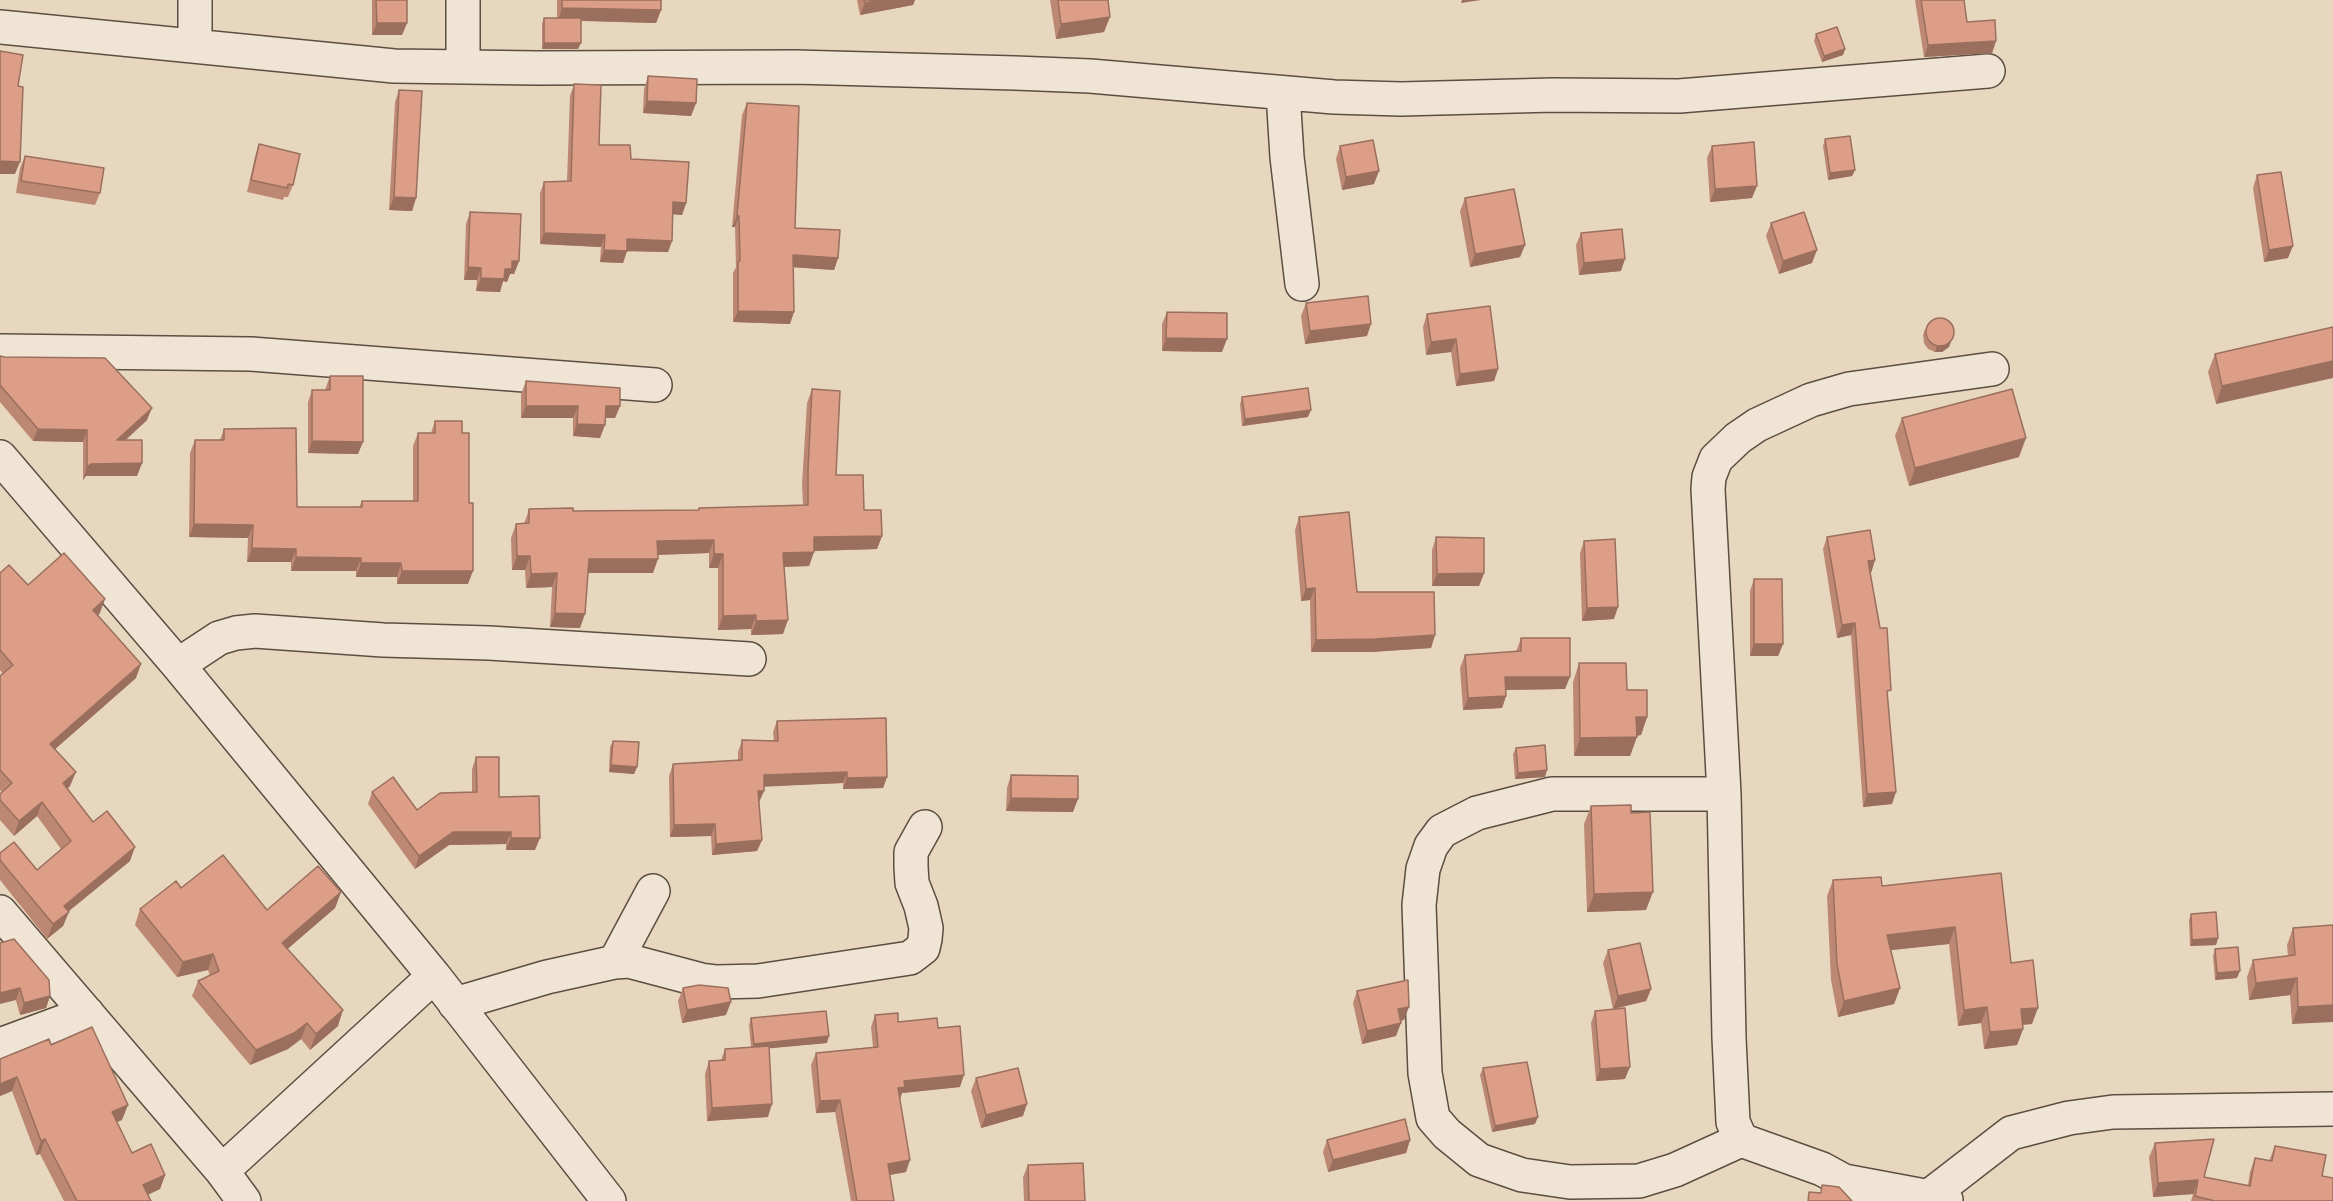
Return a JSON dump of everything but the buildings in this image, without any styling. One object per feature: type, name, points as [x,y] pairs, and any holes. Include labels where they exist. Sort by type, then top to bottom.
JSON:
[{"type":"street","points":[[195,0],[195,46]]},
{"type":"street","points":[[463,0],[463,67]]},
{"type":"street","points":[[0,27],[394,66],[795,67],[1016,73],[1090,76],[1334,97],[1401,99],[1552,95],[1679,96],[1988,71]]},
{"type":"street","points":[[1283,93],[1287,157],[1302,285]]},
{"type":"street","points":[[0,351],[251,354],[655,385]]},
{"type":"street","points":[[1741,1140],[1733,1122],[1730,1059],[1724,794],[1708,489],[1710,477],[1716,459],[1738,438],[1756,425],[1810,400],[1849,389],[1992,369]]},
{"type":"street","points":[[0,457],[178,664],[434,976],[609,1201]]},
{"type":"street","points":[[178,664],[219,639],[255,631],[749,659]]},
{"type":"street","points":[[1639,1181],[1570,1182],[1522,1175],[1479,1160],[1447,1134],[1433,1118],[1425,1073],[1422,1006],[1419,905],[1423,869],[1431,846],[1442,831],[1477,813],[1517,801],[1552,794],[1724,794]]},
{"type":"street","points":[[455,1004],[547,977],[615,962],[629,961],[717,982],[758,981],[910,958],[923,948],[925,939],[924,917],[912,883],[910,867],[912,852],[925,827]]},
{"type":"street","points":[[615,962],[652,891]]},
{"type":"street","points":[[0,912],[222,1171],[244,1201]]},
{"type":"street","points":[[222,1171],[434,976]]},
{"type":"street","points":[[0,1045],[87,1013]]},
{"type":"street","points":[[1596,1201],[1639,1181],[1675,1170],[1741,1140],[1822,1170],[1852,1191],[1933,1200],[2011,1133],[2069,1118],[2113,1112],[2333,1109]]}]
